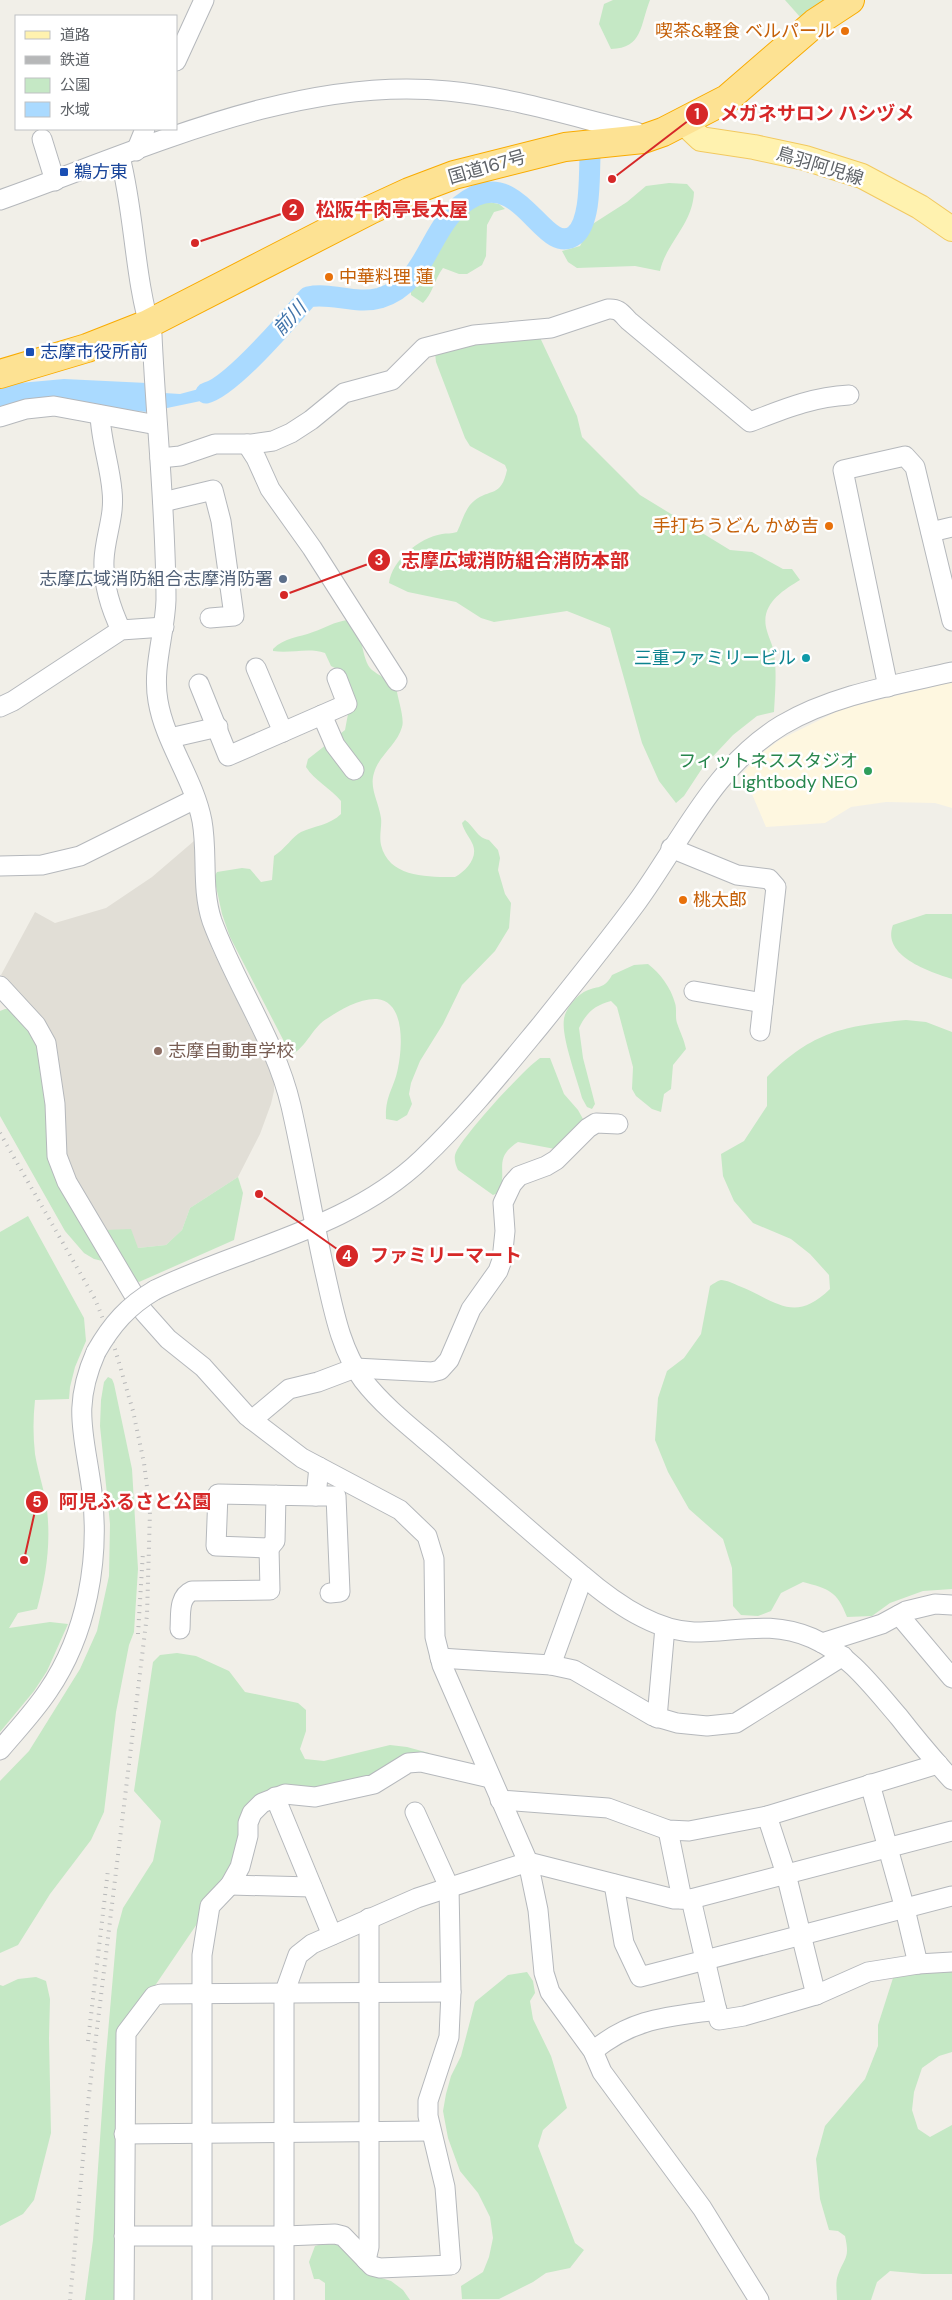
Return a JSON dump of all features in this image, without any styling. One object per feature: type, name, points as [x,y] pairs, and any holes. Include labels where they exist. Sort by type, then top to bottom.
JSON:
[{"type":"highway","name":"国道167号","points":[[0,374],[87,348],[148,324],[409,192],[454,175],[565,147],[643,139],[682,122],[727,99],[809,28],[850,0]]},
{"type":"main road","name":"鳥羽阿児線","points":[[682,122],[701,139],[805,158],[862,176],[920,207],[952,229]]},
{"type":"street","points":[[178,57],[204,0]]},
{"type":"street","points":[[0,200],[215,122],[291,102],[350,93],[412,89],[448,91],[515,102],[636,132],[643,139]]},
{"type":"street","points":[[144,130],[128,154],[130,198],[145,315],[152,335],[156,422],[163,502],[166,607],[157,692],[162,717],[202,821],[206,890],[212,919],[280,1069],[290,1103],[314,1227],[338,1326],[356,1368],[364,1380],[400,1418],[583,1576],[622,1605],[644,1618],[665,1627],[689,1632],[774,1627],[805,1635],[822,1643],[843,1656],[872,1685],[952,1780]]},
{"type":"street","points":[[42,139],[55,181]]},
{"type":"street","points":[[160,458],[180,456],[215,444],[247,444],[273,441],[291,433],[311,420],[344,392],[392,380],[424,348],[474,335],[551,328],[608,309],[615,309],[621,312],[629,321],[750,422],[825,396],[848,395]]},
{"type":"street","points":[[0,417],[26,409],[54,406],[100,416],[156,422]]},
{"type":"street","points":[[100,416],[101,437],[113,506],[104,558],[104,578],[113,614],[121,630]]},
{"type":"street","points":[[247,444],[256,458],[270,490],[312,548],[397,681]]},
{"type":"street","points":[[888,687],[843,470],[905,456],[915,466],[952,621]]},
{"type":"street","points":[[163,502],[213,490],[221,521],[234,616],[210,618]]},
{"type":"street","points":[[932,532],[952,527]]},
{"type":"street","points":[[0,707],[13,701],[121,630],[164,627]]},
{"type":"street","points":[[256,668],[283,732]]},
{"type":"street","points":[[0,1750],[48,1692],[58,1675],[78,1629],[87,1598],[92,1564],[94,1519],[92,1490],[81,1430],[80,1406],[84,1383],[96,1352],[119,1316],[155,1290],[192,1273],[314,1227],[387,1187],[420,1161],[489,1088],[638,900],[671,848],[709,794],[749,749],[781,726],[807,712],[837,701],[952,672]]},
{"type":"street","points":[[199,684],[218,727],[228,756],[347,704],[337,678]]},
{"type":"street","points":[[322,715],[335,745],[354,770]]},
{"type":"street","points":[[170,738],[218,727]]},
{"type":"street","points":[[0,866],[42,865],[80,856],[195,799]]},
{"type":"street","points":[[671,848],[737,875],[769,879],[774,882],[776,887],[775,902],[760,1031]]},
{"type":"street","points":[[0,986],[36,1025],[46,1043],[56,1104],[57,1156],[67,1182],[93,1224],[116,1268],[144,1312],[168,1339],[204,1366],[252,1420],[302,1458],[400,1510],[427,1536],[434,1559],[435,1638],[440,1658],[490,1778],[528,1862],[538,1910],[544,1973],[550,1992],[593,2051],[602,2072],[702,2208],[759,2300]]},
{"type":"street","points":[[694,991],[763,1003]]},
{"type":"street","points":[[252,1420],[289,1389],[318,1382],[356,1368],[432,1372],[440,1370],[449,1360],[471,1309],[498,1271],[504,1249],[503,1203],[512,1184],[519,1176],[546,1166],[556,1160],[588,1128],[596,1123],[618,1124]]},
{"type":"street","points":[[316,1496],[319,1467]]},
{"type":"street","points":[[269,1548],[216,1546],[218,1494],[336,1496],[340,1592],[330,1593]]},
{"type":"street","points":[[180,1629],[182,1600],[185,1594],[192,1591],[270,1590],[269,1548],[275,1540],[276,1495]]},
{"type":"street","points":[[551,1665],[583,1576]]},
{"type":"street","points":[[822,1643],[882,1624],[906,1611],[935,1604],[952,1605]]},
{"type":"street","points":[[899,1615],[952,1678]]},
{"type":"street","points":[[658,1718],[665,1627]]},
{"type":"street","points":[[440,1658],[551,1665],[574,1670],[613,1695],[658,1718],[707,1726],[736,1723],[843,1656]]},
{"type":"street","points":[[202,2300],[202,1955],[210,1906],[230,1885],[240,1867],[248,1836],[248,1823],[252,1813],[262,1803],[284,1794],[315,1796],[374,1784],[408,1763],[420,1762],[490,1778]]},
{"type":"street","points":[[500,1800],[608,1808],[668,1830],[689,1831],[767,1816],[938,1764]]},
{"type":"street","points":[[870,1784],[905,1909],[918,1964]]},
{"type":"street","points":[[275,1797],[332,1934]]},
{"type":"street","points":[[124,2236],[202,2237],[336,2234],[344,2236],[372,2266],[380,2268],[451,2265],[445,2187],[430,2131],[428,2116],[428,2101],[449,2037],[451,1992],[449,1888],[415,1812]]},
{"type":"street","points":[[767,1816],[786,1874],[816,1995]]},
{"type":"street","points":[[668,1830],[706,1961],[719,2020],[744,2016],[816,1995],[868,1972],[918,1964],[952,1962]]},
{"type":"street","points":[[284,2300],[286,2132],[284,1994],[298,1955],[312,1944],[417,1898],[528,1862],[674,1899],[687,1899],[952,1831]]},
{"type":"street","points":[[614,1884],[624,1943],[640,1976],[706,1961],[952,1896]]},
{"type":"street","points":[[230,1885],[312,1887]]},
{"type":"street","points":[[366,2260],[369,2248],[369,1918]]},
{"type":"street","points":[[124,2300],[126,2033],[154,1996],[161,1994],[451,1992]]},
{"type":"street","points":[[593,2051],[612,2035],[653,2019],[717,2010]]},
{"type":"street","points":[[124,2134],[430,2131]]},
{"type":"shaded area","points":[[952,682],[952,808],[935,803],[886,802],[851,807],[825,823],[766,827],[743,773],[759,755],[781,739],[842,709]]},
{"type":"shaded area","name":"志摩自動車学校","points":[[194,841],[202,915],[212,949],[274,1077],[274,1091],[260,1134],[238,1177],[190,1208],[182,1230],[166,1245],[138,1248],[104,1230],[68,1166],[34,1011],[1,975],[35,912],[55,923],[106,908],[152,877]]},
{"type":"green space","points":[[613,0],[650,0],[639,34],[635,40],[621,48],[611,49],[599,24],[604,4]]},
{"type":"green space","points":[[785,0],[825,0],[801,18]]},
{"type":"green space","points":[[669,183],[687,184],[694,192],[689,214],[668,251],[660,271],[635,266],[577,268],[568,262],[562,251],[580,246],[591,225],[627,202],[646,186]]},
{"type":"green space","points":[[488,202],[499,204],[505,209],[494,212],[487,225],[486,256],[482,265],[467,274],[459,274],[443,268],[423,303],[411,295],[411,288],[421,276],[451,226],[473,208]]},
{"type":"green space","points":[[535,327],[577,416],[582,437],[640,495],[730,550],[752,552],[783,569],[792,569],[800,580],[774,600],[766,614],[765,622],[775,660],[774,712],[757,716],[733,735],[703,767],[684,796],[676,803],[659,781],[642,743],[610,628],[567,611],[494,622],[481,618],[456,602],[408,592],[389,583],[395,566],[416,545],[433,536],[457,532],[471,504],[480,497],[498,489],[505,479],[507,470],[505,465],[470,446],[465,438],[436,362],[435,353]]},
{"type":"green space","points":[[347,620],[359,635],[370,668],[396,686],[402,713],[403,723],[400,733],[376,767],[373,779],[373,790],[381,818],[381,845],[385,856],[401,870],[411,873],[433,877],[455,877],[467,868],[474,855],[473,845],[462,823],[465,820],[498,850],[500,858],[498,870],[505,894],[511,903],[509,928],[495,951],[462,985],[443,1024],[420,1061],[411,1083],[409,1094],[412,1104],[407,1115],[397,1121],[386,1119],[388,1098],[399,1060],[401,1039],[400,1028],[393,1008],[386,1002],[377,999],[364,1000],[351,1005],[322,1022],[301,1047],[291,1055],[230,937],[222,914],[214,877],[217,872],[242,868],[250,869],[261,882],[272,880],[274,856],[298,834],[327,823],[341,814],[341,801],[313,776],[306,767],[308,759],[345,730],[351,698],[339,670],[331,666],[325,653],[318,651],[280,652],[273,651],[273,649],[287,640]]},
{"type":"green space","points":[[926,914],[952,914],[952,979],[920,967],[901,954],[894,946],[891,936],[893,925]]},
{"type":"green space","points":[[648,964],[661,976],[671,992],[676,1005],[677,1023],[686,1049],[673,1065],[671,1089],[664,1094],[661,1112],[652,1109],[636,1096],[632,1089],[633,1067],[617,1007],[611,1001],[592,1010],[579,1028],[583,1058],[595,1104],[592,1109],[587,1107],[582,1098],[567,1047],[564,1027],[566,1012],[578,996],[586,991],[602,986],[612,975],[634,965]]},
{"type":"green space","points":[[12,1009],[21,1015],[36,1043],[44,1065],[46,1124],[50,1151],[104,1230],[131,1229],[138,1248],[166,1245],[182,1230],[190,1208],[238,1177],[243,1193],[234,1240],[139,1282],[131,1278],[123,1266],[94,1259],[84,1253],[65,1231],[0,1116],[0,1011]]},
{"type":"green space","points":[[906,1020],[926,1022],[952,1032],[952,1589],[923,1591],[890,1603],[872,1616],[847,1617],[840,1602],[831,1592],[803,1582],[781,1593],[771,1611],[758,1616],[741,1615],[733,1606],[732,1568],[723,1539],[689,1509],[668,1472],[655,1440],[658,1398],[667,1371],[684,1358],[701,1334],[710,1286],[714,1283],[721,1280],[728,1281],[775,1303],[795,1307],[817,1300],[830,1289],[829,1275],[810,1254],[791,1239],[753,1223],[734,1201],[723,1176],[721,1154],[744,1141],[767,1106],[767,1077],[799,1050],[815,1040],[847,1029]]},
{"type":"green space","points":[[540,1058],[550,1058],[564,1094],[583,1119],[578,1133],[555,1149],[518,1142],[510,1148],[503,1159],[500,1192],[493,1195],[458,1170],[455,1163],[455,1155],[459,1146],[493,1104]]},
{"type":"green space","points":[[28,1216],[84,1318],[86,1341],[75,1367],[69,1399],[35,1400],[34,1447],[47,1510],[47,1560],[37,1609],[18,1613],[9,1628],[50,1622],[68,1624],[47,1671],[34,1691],[0,1732],[0,1232]]},
{"type":"green space","points":[[108,1377],[112,1379],[114,1384],[132,1469],[138,1569],[134,1632],[129,1645],[116,1712],[104,1812],[91,1840],[50,1894],[18,1945],[0,1953],[0,1781],[29,1751],[80,1669],[97,1631],[109,1576],[110,1524],[100,1426],[101,1400],[104,1382]]},
{"type":"green space","points":[[177,1653],[196,1656],[229,1671],[245,1692],[298,1703],[306,1710],[306,1731],[300,1749],[305,1759],[324,1761],[390,1745],[429,1753],[429,1756],[330,1790],[260,1800],[235,1868],[133,2018],[118,2300],[85,2300],[93,2240],[117,1930],[123,1908],[153,1861],[161,1821],[134,1791],[153,1662],[160,1655]]},
{"type":"green space","points":[[952,1971],[952,2052],[939,2056],[922,2068],[914,2092],[912,2110],[918,2129],[930,2137],[952,2125],[952,2274],[890,2271],[877,2282],[871,2300],[837,2300],[837,2278],[846,2257],[847,2249],[845,2236],[838,2231],[829,2230],[820,2199],[816,2159],[825,2126],[865,2079],[878,2046],[878,2025],[893,1978],[907,1972]]},
{"type":"green space","points":[[527,1972],[533,1981],[535,1993],[530,2001],[533,2019],[551,2056],[567,2108],[543,2130],[538,2146],[575,2243],[584,2250],[570,2268],[546,2273],[533,2282],[499,2299],[462,2299],[461,2286],[483,2272],[489,2257],[493,2238],[490,2217],[478,2193],[460,2171],[448,2138],[443,2111],[446,2094],[451,2076],[461,2056],[475,2002],[508,1975]]},
{"type":"green space","points":[[36,1977],[46,1981],[50,1999],[51,2133],[34,2200],[23,2214],[0,2226],[0,1985],[3,1986],[18,1979]]},
{"type":"green space","points":[[330,2242],[342,2242],[372,2275],[391,2281],[403,2290],[410,2300],[325,2300],[325,2283],[319,2279],[314,2279],[309,2262],[315,2246]]},
{"type":"water","points":[[228,376],[233,384],[215,398],[148,412],[38,403],[0,412],[0,389],[20,383],[64,379],[147,383],[164,393],[180,394],[210,386]]},
{"type":"waterway","name":"前川","points":[[206,393],[230,379],[244,366],[308,297],[326,296],[371,300],[397,290],[410,279],[420,265],[447,219],[459,206],[475,196],[492,192],[507,196],[520,204],[553,235],[564,239],[575,235],[584,220],[587,210],[590,158]]},
{"type":"railway","points":[[0,1133],[95,1299],[115,1349],[133,1411],[144,1463],[150,1511],[147,1615],[88,2103],[70,2300]]},
{"type":"railway","points":[[138,1634],[143,1552]]},
{"type":"railway","points":[[88,2041],[108,1870]]},
{"type":"place","name":"喫茶&軽食 ベルパール","points":[[845,31]]},
{"type":"place","name":"鵜方東","points":[[64,172]]},
{"type":"place","name":"メガネサロン ハシヅメ","points":[[612,179]]},
{"type":"place","name":"松阪牛肉亭長太屋","points":[[195,243]]},
{"type":"place","name":"中華料理 蓮","points":[[329,277]]},
{"type":"place","name":"志摩市役所前","points":[[30,352]]},
{"type":"place","name":"手打ちうどん かめ吉","points":[[829,526]]},
{"type":"place","name":"志摩広域消防組合志摩消防署","points":[[283,579]]},
{"type":"place","name":"志摩広域消防組合消防本部","points":[[284,595]]},
{"type":"place","name":"三重ファミリービル","points":[[806,658]]},
{"type":"place","name":"フィットネススタジオ Lightbody NEO","points":[[868,771]]},
{"type":"place","name":"桃太郎","points":[[683,900]]},
{"type":"place","name":"志摩自動車学校","points":[[158,1051]]},
{"type":"place","name":"ファミリーマート","points":[[259,1194]]},
{"type":"place","name":"阿児ふるさと公園","points":[[24,1560]]}]
